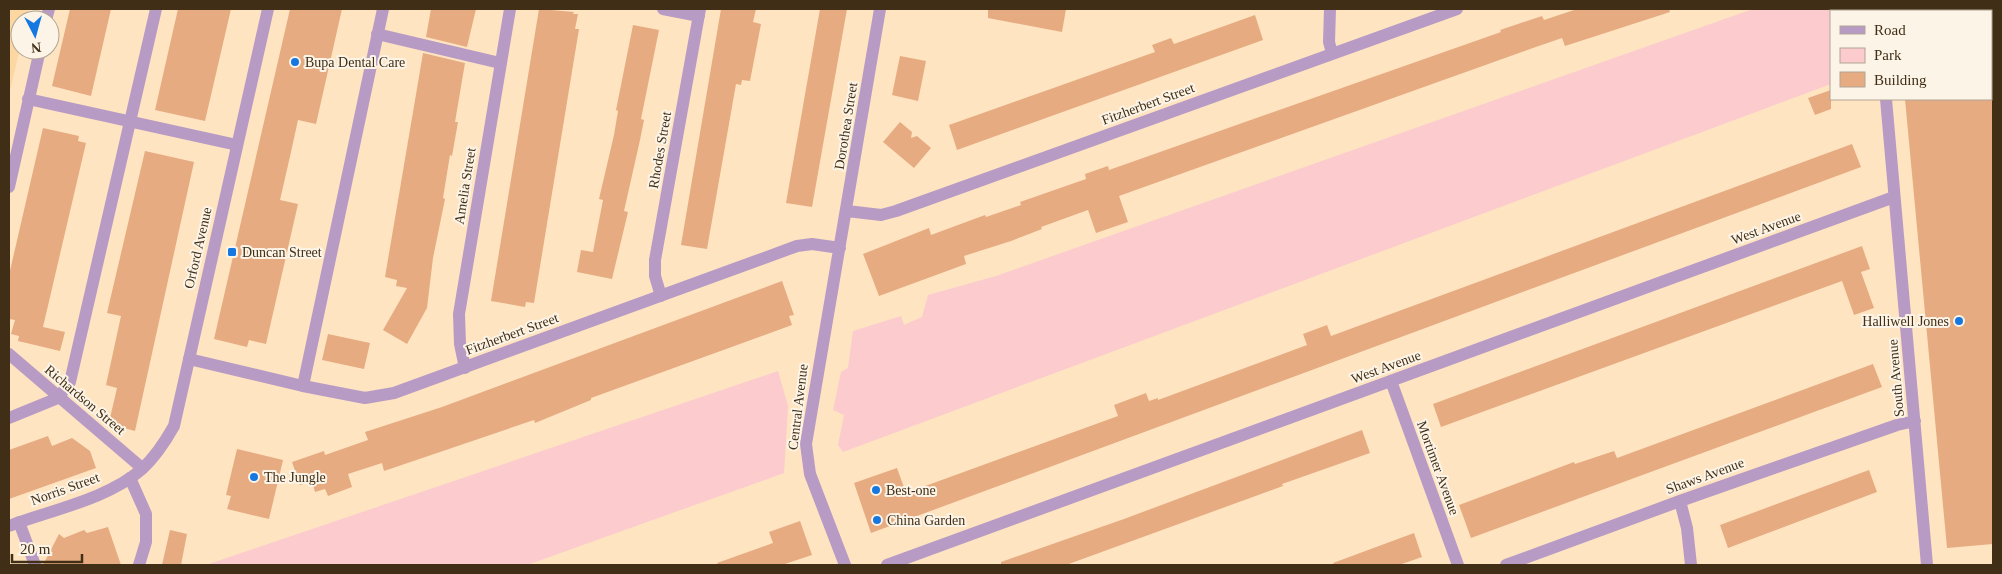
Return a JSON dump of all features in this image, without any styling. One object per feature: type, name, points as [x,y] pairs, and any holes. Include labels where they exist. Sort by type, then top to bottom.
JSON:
[{"type":"street","points":[[9,418],[58,398],[70,382],[156,9]]},
{"type":"street","name":"Orford Avenue","points":[[130,478],[163,445],[174,426],[268,9]]},
{"type":"street","points":[[303,386],[383,9]]},
{"type":"street","name":"Amelia Street","points":[[465,368],[460,344],[459,314],[510,9]]},
{"type":"street","points":[[663,9],[700,13]]},
{"type":"street","name":"Dorothea Street","points":[[840,248],[880,9]]},
{"type":"street","points":[[1330,9],[1329,42],[1332,53]]},
{"type":"street","name":"Fitzherbert Street","points":[[847,212],[881,215],[896,211],[1332,53],[1434,13],[1457,9]]},
{"type":"street","name":"Rhodes Street","points":[[661,296],[655,276],[655,260],[700,13]]},
{"type":"street","points":[[377,34],[500,63]]},
{"type":"street","points":[[9,188],[38,60]]},
{"type":"street","points":[[28,99],[237,145]]},
{"type":"street","name":"South Avenue","points":[[1886,100],[1927,565]]},
{"type":"street","name":"West Avenue","points":[[887,565],[1894,196]]},
{"type":"street","name":"Fitzherbert Street","points":[[188,359],[303,386],[365,398],[394,393],[797,246],[812,244],[840,248]]},
{"type":"street","name":"Central Avenue","points":[[840,248],[806,444],[810,474],[845,565]]},
{"type":"street","name":"Richardson Street","points":[[9,354],[58,398],[142,468]]},
{"type":"street","name":"Mortimer Avenue","points":[[1391,381],[1458,565]]},
{"type":"street","name":"Shaws Avenue","points":[[1506,565],[1680,501],[1897,425],[1914,421]]},
{"type":"street","points":[[130,478],[146,514],[146,542],[139,565]]},
{"type":"street","name":"Norris Street","points":[[14,524],[98,494],[130,478]]},
{"type":"street","points":[[1680,501],[1687,528],[1691,565]]},
{"type":"street","points":[[14,524],[35,565]]},
{"type":"shaded area","points":[[9,9],[29,9],[10,10],[10,60],[17,60],[9,95]]},
{"type":"green space","points":[[1753,9],[1844,9],[1830,10],[1830,84],[843,452],[838,445],[844,415],[833,410],[841,372],[848,368],[853,331],[901,316],[904,325],[922,317],[928,295],[996,276]]},
{"type":"green space","points":[[778,371],[788,406],[784,473],[527,565],[206,565]]},
{"type":"building","points":[[70,9],[111,9],[91,96],[52,86],[58,60],[60,60],[60,52]]},
{"type":"building","points":[[178,9],[231,9],[205,121],[155,110]]},
{"type":"building","points":[[290,9],[342,9],[316,124],[298,120],[280,200],[298,204],[266,344],[249,340],[247,347],[214,339]]},
{"type":"building","points":[[431,9],[476,9],[467,47],[426,37]]},
{"type":"building","points":[[539,9],[578,14],[575,29],[579,29],[534,303],[526,302],[525,307],[491,301]]},
{"type":"building","points":[[721,9],[756,9],[753,22],[761,24],[750,81],[742,80],[741,85],[736,84],[707,249],[681,245]]},
{"type":"building","points":[[820,9],[847,9],[812,207],[786,203]]},
{"type":"building","points":[[988,9],[1066,9],[1062,32],[988,18]]},
{"type":"building","points":[[1577,9],[1669,9],[1670,12],[1565,46],[1562,38],[1119,196],[1128,222],[1096,233],[1088,210],[1041,227],[1042,229],[1011,241],[964,256],[966,264],[879,296],[863,254],[929,228],[931,235],[985,215],[986,217],[1021,205],[1020,202],[1086,179],[1085,174],[1108,166],[1109,170],[1501,32],[1500,30],[1542,16],[1544,20]]},
{"type":"building","points":[[1255,15],[1263,40],[957,150],[949,125],[1155,52],[1152,45],[1171,38],[1174,44]]},
{"type":"building","points":[[633,25],[659,30],[641,119],[644,120],[624,211],[628,212],[612,279],[577,272],[581,250],[593,252],[603,200],[599,199],[614,135],[618,111],[616,110]]},
{"type":"building","points":[[423,53],[465,63],[455,122],[458,122],[452,156],[450,155],[443,198],[445,199],[433,258],[427,308],[407,344],[383,330],[407,288],[396,286],[397,280],[385,277]]},
{"type":"building","points":[[900,56],[926,61],[918,101],[892,95]]},
{"type":"building","points":[[1830,90],[1831,109],[1815,115],[1808,98]]},
{"type":"building","name":"Halliwell Jones","points":[[1993,99],[1993,544],[1947,548],[1905,100]]},
{"type":"building","points":[[900,122],[912,132],[911,138],[917,136],[931,148],[914,168],[883,142]]},
{"type":"building","points":[[43,128],[79,136],[78,141],[86,143],[43,327],[65,332],[60,351],[18,341],[19,336],[11,334],[15,320],[9,319],[9,275]]},
{"type":"building","points":[[1852,144],[1861,167],[871,533],[854,483],[897,468],[906,493],[1118,416],[1114,405],[1146,393],[1149,401],[1158,398],[1158,400],[1307,345],[1303,334],[1327,325],[1331,336]]},
{"type":"building","points":[[145,151],[194,162],[135,431],[120,427],[110,418],[117,388],[106,385],[121,316],[107,313]]},
{"type":"building","points":[[1862,246],[1870,269],[1861,272],[1874,308],[1854,315],[1842,281],[1441,427],[1433,404]]},
{"type":"building","points":[[782,281],[794,315],[789,316],[792,325],[591,398],[591,400],[535,423],[534,420],[384,471],[382,463],[348,474],[352,487],[328,496],[325,489],[315,492],[312,481],[300,485],[292,462],[324,451],[325,455],[368,440],[365,432],[442,407]]},
{"type":"building","points":[[328,334],[370,343],[364,369],[322,360]]},
{"type":"building","points":[[1873,364],[1882,387],[1471,538],[1459,505],[1574,462],[1575,464],[1614,451],[1617,458]]},
{"type":"building","points":[[1362,430],[1370,453],[1282,484],[1283,486],[1066,565],[1001,565],[1001,562],[1124,519]]},
{"type":"building","points":[[48,436],[52,446],[72,438],[90,451],[96,468],[9,499],[9,450]]},
{"type":"building","name":"The Jungle","points":[[237,449],[283,460],[269,519],[227,509],[231,496],[226,495]]},
{"type":"building","points":[[1869,470],[1877,492],[1728,548],[1720,525]]},
{"type":"building","points":[[800,521],[812,555],[782,565],[718,565],[717,563],[773,543],[769,532]]},
{"type":"building","points":[[108,527],[121,565],[43,565],[59,534],[64,538],[84,530],[87,533]]},
{"type":"building","points":[[170,530],[187,534],[181,565],[162,565]]},
{"type":"building","points":[[1414,533],[1422,557],[1399,565],[1334,565],[1333,563]]},
{"type":"place","name":"Bupa Dental Care","points":[[295,62]]},
{"type":"place","name":"Duncan Street","points":[[232,252]]},
{"type":"place","name":"Halliwell Jones","points":[[1959,321]]},
{"type":"place","name":"The Jungle","points":[[254,477]]},
{"type":"place","name":"Best-one","points":[[876,490]]},
{"type":"place","name":"China Garden","points":[[877,520]]}]
